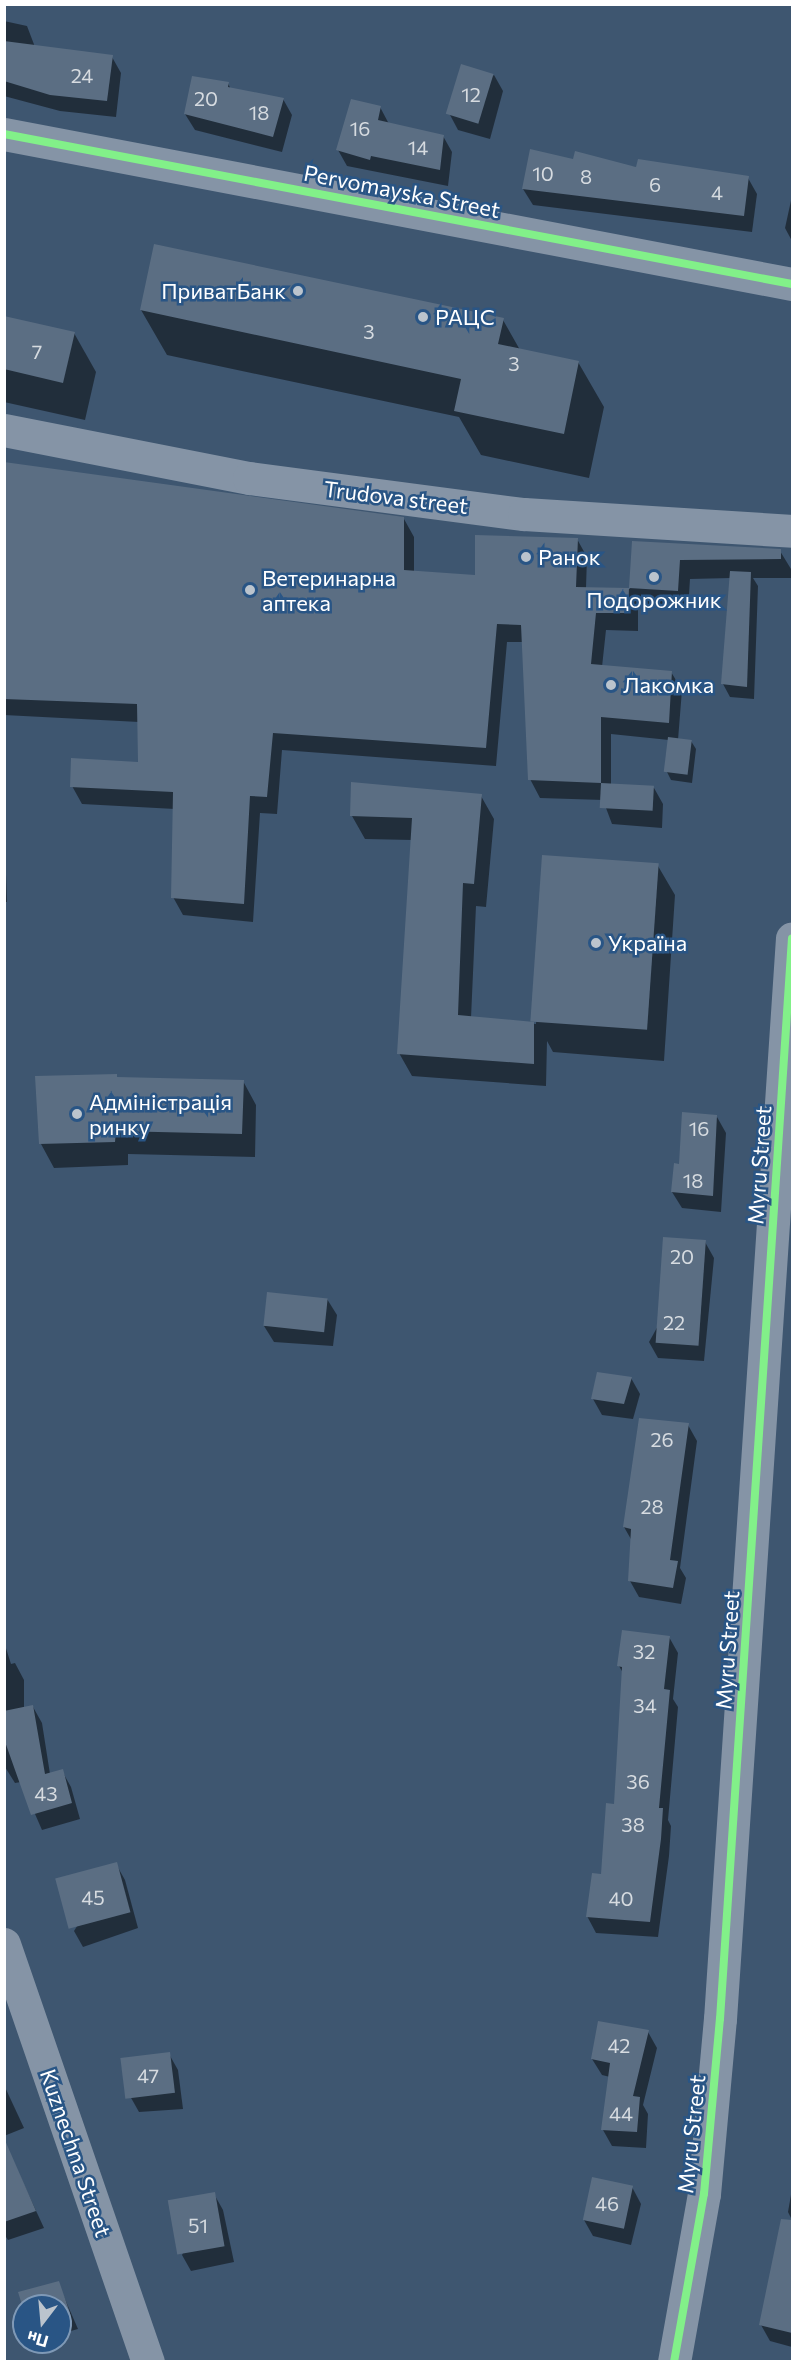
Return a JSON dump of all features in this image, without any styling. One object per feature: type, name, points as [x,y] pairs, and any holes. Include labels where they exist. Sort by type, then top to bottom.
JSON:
[{"type":"street","name":"Pervomayska Street","points":[[4,134],[792,284]]},
{"type":"street","name":"Trudova street","points":[[4,430],[249,478],[524,514],[792,531]]},
{"type":"street","name":"Myru Street","points":[[674,2361],[704,2194],[719,2031],[792,938]]},
{"type":"street","name":"Kuznechna Street","points":[[4,1944],[148,2361]]},
{"type":"building","points":[[4,41],[113,55],[107,101],[50,95],[4,81]]},
{"type":"building","points":[[461,64],[494,74],[478,124],[446,114]]},
{"type":"building","points":[[192,76],[229,82],[228,87],[284,98],[273,137],[184,114]]},
{"type":"building","points":[[351,99],[381,106],[378,120],[444,135],[440,170],[371,156],[370,160],[336,150]]},
{"type":"building","points":[[530,149],[573,159],[575,151],[636,167],[638,159],[749,176],[744,216],[522,189]]},
{"type":"building","points":[[154,244],[504,318],[498,344],[579,361],[564,434],[454,411],[461,379],[140,310]]},
{"type":"building","points":[[4,316],[75,332],[63,383],[4,369]]},
{"type":"building","points":[[4,462],[404,517],[404,570],[475,575],[475,535],[578,538],[576,587],[629,588],[628,613],[596,613],[591,664],[672,671],[669,723],[601,717],[601,783],[528,780],[521,625],[497,624],[486,748],[273,733],[267,797],[250,796],[244,904],[171,898],[173,792],[70,787],[71,758],[138,762],[137,704],[4,699]]},
{"type":"building","points":[[632,541],[781,549],[781,559],[680,560],[678,591],[629,588]]},
{"type":"building","points":[[730,571],[751,572],[747,687],[721,684]]},
{"type":"building","points":[[668,737],[692,740],[688,775],[664,772]]},
{"type":"building","points":[[351,782],[482,794],[474,884],[463,883],[458,1015],[534,1022],[534,1064],[397,1054],[412,818],[350,816]]},
{"type":"building","points":[[601,783],[654,786],[653,811],[600,808]]},
{"type":"building","name":"Україна","points":[[542,855],[659,863],[647,1030],[530,1022]]},
{"type":"building","points":[[117,1074],[117,1077],[244,1080],[242,1134],[116,1131],[115,1142],[39,1144],[35,1076]]},
{"type":"building","points":[[682,1112],[717,1115],[713,1196],[671,1192],[674,1163],[679,1164]]},
{"type":"building","points":[[663,1237],[706,1240],[699,1346],[656,1343]]},
{"type":"building","points":[[267,1292],[328,1298],[324,1332],[263,1326]]},
{"type":"building","points":[[597,1372],[632,1377],[624,1404],[591,1399]]},
{"type":"building","points":[[639,1418],[689,1423],[670,1560],[678,1561],[673,1588],[628,1581],[631,1529],[623,1527]]},
{"type":"building","points":[[622,1630],[670,1636],[664,1689],[670,1690],[659,1808],[663,1808],[661,1839],[650,1922],[586,1917],[592,1873],[601,1874],[606,1803],[614,1804],[622,1667],[617,1666]]},
{"type":"building","points":[[33,1705],[45,1774],[63,1769],[72,1803],[31,1815],[4,1739],[4,1711]]},
{"type":"building","points":[[117,1862],[130,1912],[69,1929],[55,1879]]},
{"type":"building","points":[[598,2021],[649,2030],[633,2096],[640,2097],[637,2132],[601,2130],[610,2063],[591,2059]]},
{"type":"building","points":[[170,2052],[175,2093],[125,2099],[120,2058]]},
{"type":"building","points":[[4,2138],[36,2211],[4,2222]]},
{"type":"building","points":[[592,2177],[633,2186],[624,2229],[583,2220]]},
{"type":"building","points":[[215,2192],[225,2246],[177,2254],[168,2200]]},
{"type":"building","points":[[781,2219],[792,2220],[792,2333],[759,2325]]},
{"type":"building","points":[[59,2281],[63,2294],[19,2294],[18,2292]]},
{"type":"cycle path","points":[[4,134],[792,284]]},
{"type":"cycle path","points":[[674,2362],[704,2194],[720,2019],[792,938]]},
{"type":"place","name":"ПриватБанк","points":[[298,291]]},
{"type":"place","name":"РАЦС","points":[[423,317]]},
{"type":"place","name":"Ранок","points":[[526,557]]},
{"type":"place","name":"Подорожник","points":[[654,577]]},
{"type":"place","name":"Ветеринарна аптека","points":[[250,590]]},
{"type":"place","name":"Лакомка","points":[[611,685]]},
{"type":"place","name":"Україна","points":[[596,943]]},
{"type":"place","name":"Адміністрація ринку","points":[[77,1114]]}]
